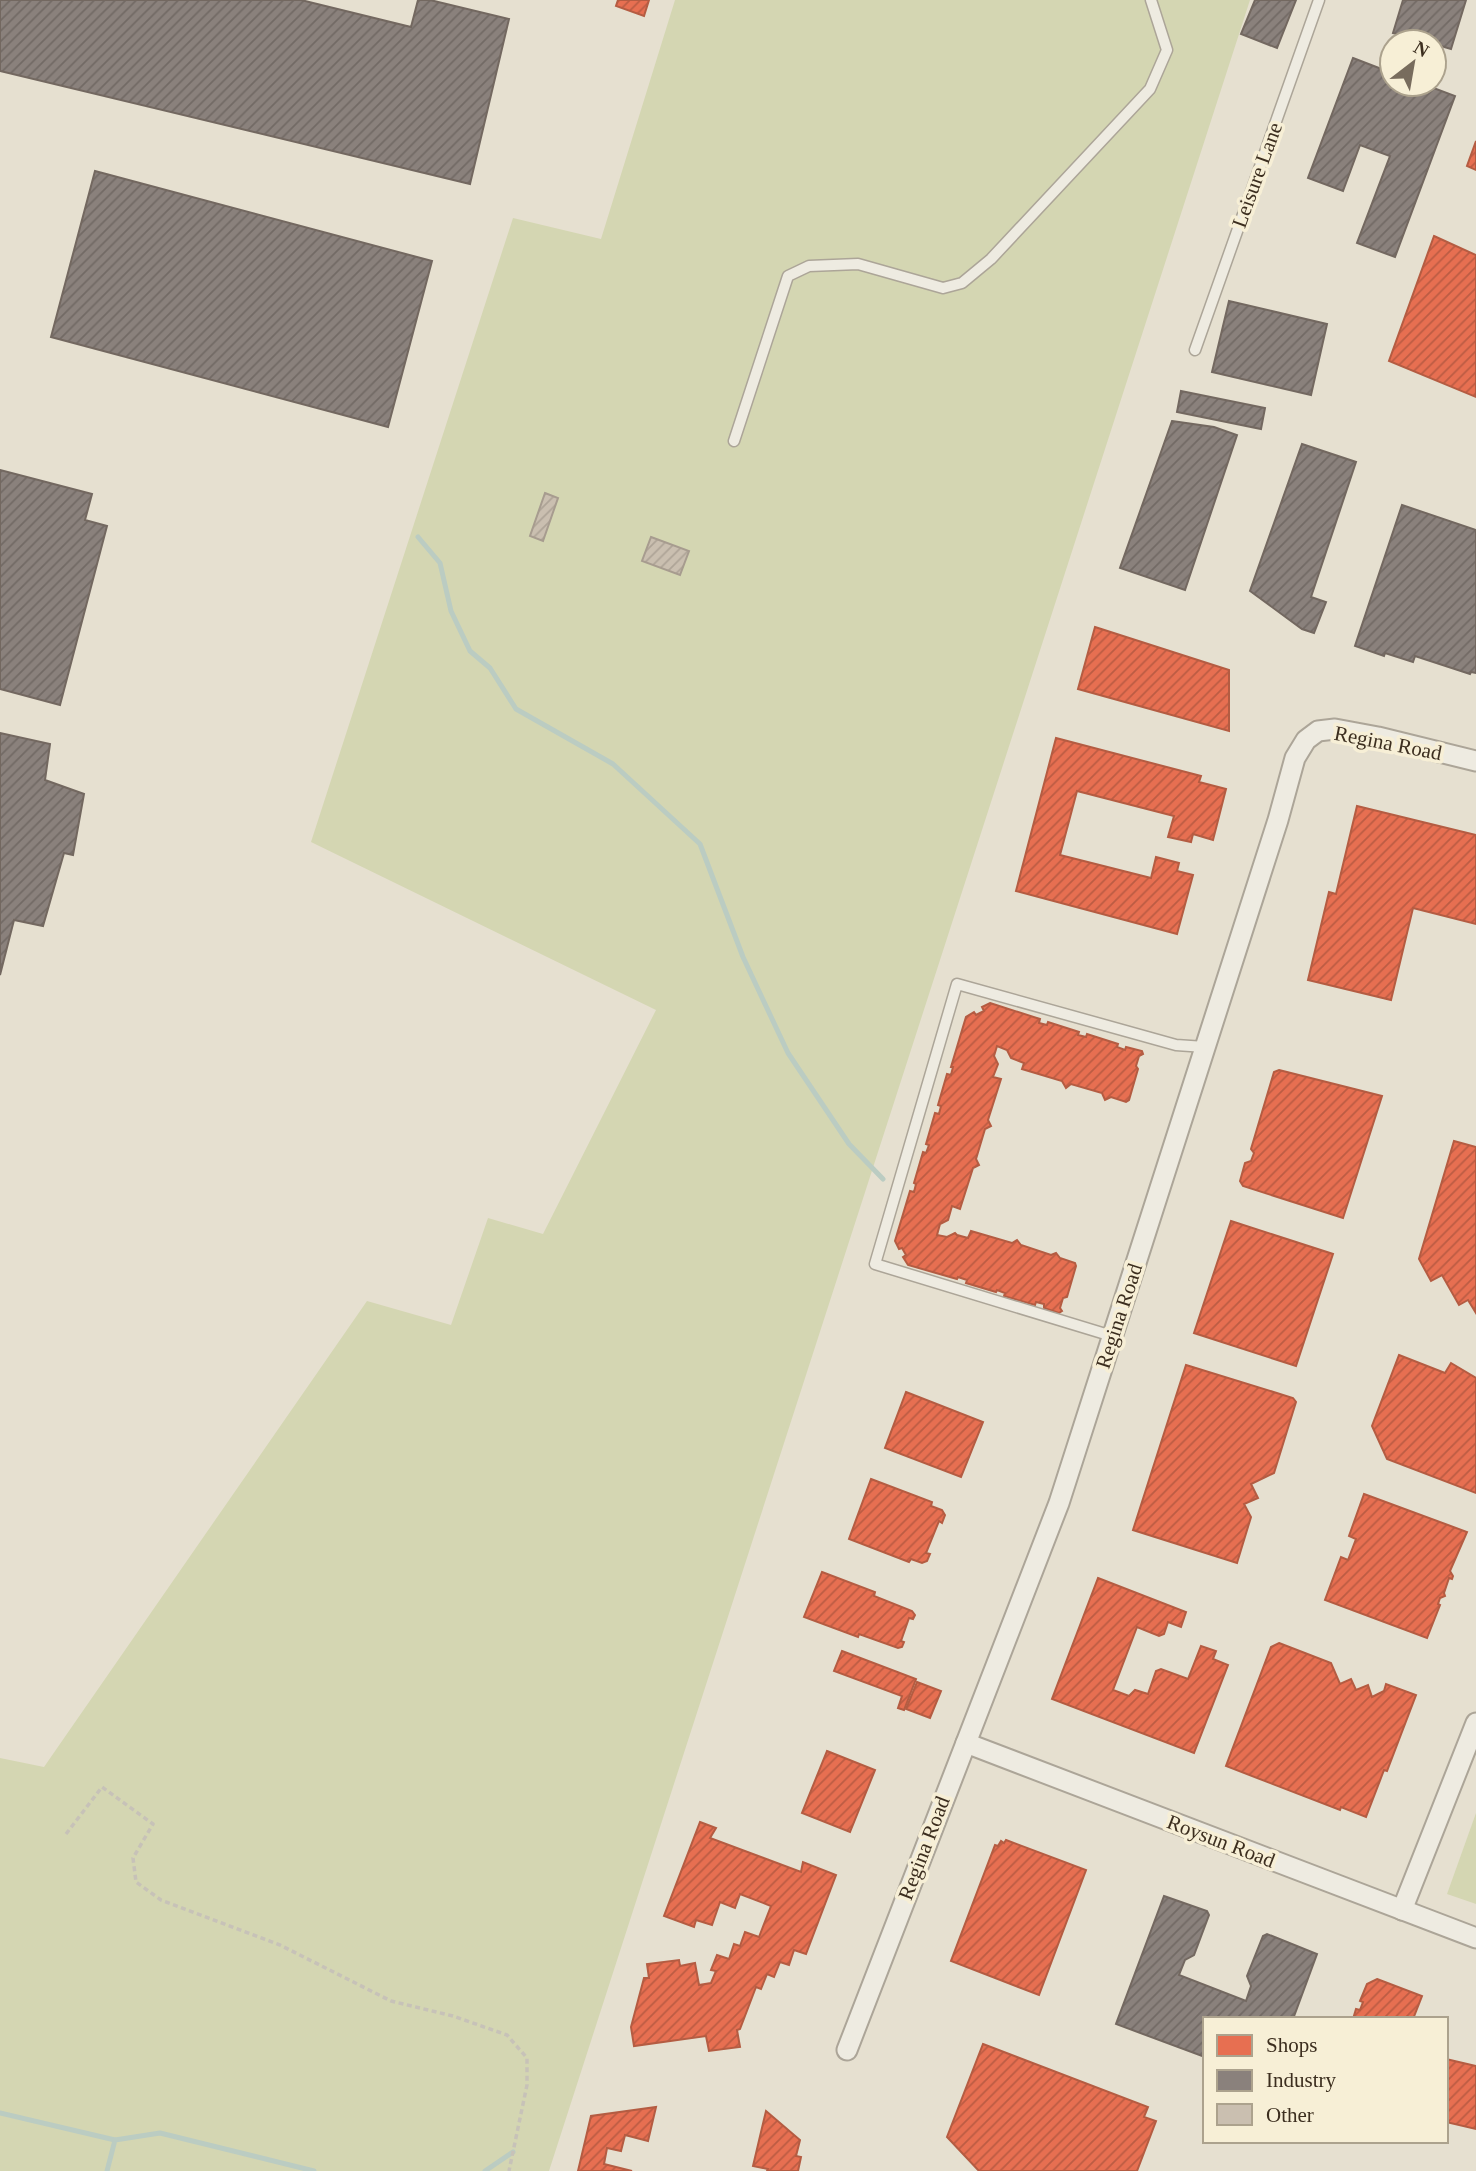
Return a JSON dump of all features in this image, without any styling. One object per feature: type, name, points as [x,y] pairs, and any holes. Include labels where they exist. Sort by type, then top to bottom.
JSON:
[{"type":"street","name":"Regina Road","points":[[847,2050],[1059,1503],[1278,820],[1295,758],[1306,740],[1318,731],[1335,729],[1476,761]]},
{"type":"street","points":[[1402,1910],[1476,1723]]},
{"type":"street","name":"Roysun Road","points":[[966,1743],[1476,1938]]},
{"type":"lane","points":[[734,441],[789,276],[810,265],[858,264],[943,288],[962,283],[991,259],[1150,89],[1167,50],[1151,0]]},
{"type":"lane","name":"Leisure Lane","points":[[1195,351],[1319,0]]},
{"type":"lane","points":[[1112,1336],[875,1265],[957,984],[1176,1045],[1205,1047]]},
{"type":"path","points":[[66,1834],[102,1787],[152,1824],[133,1858],[134,1870],[136,1882],[161,1900],[279,1945],[391,2001],[453,2015],[508,2035],[527,2059],[527,2085],[509,2171]]},
{"type":"green space","points":[[675,0],[1250,0],[549,2171],[0,2171],[0,1758],[44,1767],[367,1301],[451,1325],[488,1218],[543,1234],[656,1010],[311,842],[513,218],[601,239]]},
{"type":"green space","points":[[1476,1813],[1476,1904],[1447,1894]]},
{"type":"building: Shops","points":[[618,0],[649,0],[644,16],[616,6]]},
{"type":"building: Shops","points":[[1476,141],[1476,170],[1467,166]]},
{"type":"building: Shops","points":[[1434,236],[1476,255],[1476,397],[1389,361]]},
{"type":"building: Shops","points":[[1095,627],[1229,670],[1229,731],[1078,689]]},
{"type":"building: Shops","points":[[1056,738],[1201,776],[1199,782],[1226,789],[1213,840],[1193,834],[1191,842],[1168,837],[1174,816],[1077,791],[1060,855],[1151,878],[1156,857],[1179,863],[1177,871],[1193,875],[1177,934],[1016,891]]},
{"type":"building: Shops","points":[[1357,806],[1476,835],[1476,924],[1413,908],[1391,1000],[1308,980],[1329,892],[1336,894]]},
{"type":"building: Shops","points":[[990,1003],[1040,1019],[1039,1023],[1047,1025],[1048,1022],[1079,1032],[1078,1035],[1086,1037],[1087,1034],[1118,1044],[1117,1047],[1125,1050],[1126,1047],[1142,1051],[1143,1054],[1139,1056],[1136,1066],[1138,1069],[1129,1100],[1126,1102],[1111,1097],[1105,1100],[1102,1093],[1071,1084],[1066,1088],[1062,1081],[1022,1069],[1024,1063],[1011,1058],[1007,1050],[997,1046],[994,1056],[998,1064],[993,1077],[1001,1079],[988,1120],[991,1126],[985,1129],[976,1159],[979,1165],[973,1168],[960,1209],[952,1206],[948,1220],[940,1224],[937,1235],[947,1237],[955,1233],[968,1238],[971,1231],[1012,1243],[1017,1240],[1021,1245],[1051,1255],[1056,1253],[1060,1258],[1075,1263],[1067,1297],[1063,1298],[1060,1308],[1062,1311],[1059,1313],[1044,1308],[1044,1304],[1036,1302],[1035,1305],[1004,1296],[1005,1293],[997,1290],[996,1292],[966,1283],[967,1280],[958,1277],[957,1279],[908,1265],[903,1257],[906,1255],[895,1241],[910,1191],[914,1192],[923,1152],[926,1153],[929,1145],[926,1144],[935,1113],[939,1114],[941,1106],[938,1105],[947,1074],[951,1075],[966,1017],[974,1012],[976,1015],[984,1011],[982,1007]]},
{"type":"building: Shops","points":[[1279,1070],[1382,1096],[1343,1218],[1243,1186],[1240,1181],[1245,1163],[1251,1161],[1254,1153],[1251,1149],[1274,1072]]},
{"type":"building: Shops","points":[[1454,1141],[1476,1147],[1476,1313],[1468,1300],[1459,1305],[1442,1275],[1431,1281],[1419,1259]]},
{"type":"building: Shops","points":[[1231,1221],[1333,1254],[1296,1366],[1194,1333]]},
{"type":"building: Shops","points":[[1399,1355],[1445,1373],[1451,1363],[1476,1378],[1476,1493],[1387,1459],[1372,1426]]},
{"type":"building: Shops","points":[[1186,1365],[1293,1398],[1296,1402],[1274,1473],[1251,1484],[1258,1498],[1244,1504],[1251,1517],[1237,1563],[1133,1530]]},
{"type":"building: Shops","points":[[906,1392],[983,1422],[961,1477],[885,1448]]},
{"type":"building: Shops","points":[[871,1479],[932,1502],[931,1506],[942,1510],[945,1515],[942,1523],[939,1521],[926,1553],[930,1554],[927,1561],[922,1563],[911,1559],[909,1562],[849,1539]]},
{"type":"building: Shops","points":[[1364,1494],[1467,1532],[1450,1571],[1452,1579],[1449,1578],[1445,1596],[1440,1598],[1440,1605],[1427,1638],[1325,1600],[1341,1557],[1348,1560],[1356,1539],[1349,1536]]},
{"type":"building: Shops","points":[[822,1572],[875,1592],[874,1596],[912,1611],[915,1615],[913,1619],[909,1618],[901,1641],[904,1642],[902,1647],[898,1648],[859,1634],[858,1637],[804,1617]]},
{"type":"building: Shops","points":[[1098,1578],[1186,1612],[1181,1627],[1168,1622],[1164,1634],[1159,1636],[1137,1627],[1113,1690],[1129,1696],[1135,1690],[1148,1694],[1156,1671],[1161,1669],[1188,1679],[1201,1646],[1216,1651],[1213,1659],[1228,1665],[1194,1753],[1052,1699]]},
{"type":"building: Shops","points":[[1279,1643],[1331,1663],[1340,1684],[1351,1679],[1356,1690],[1368,1685],[1372,1697],[1384,1691],[1386,1684],[1416,1695],[1366,1817],[1341,1807],[1340,1810],[1226,1766],[1271,1647]]},
{"type":"building: Shops","points":[[842,1651],[916,1679],[904,1710],[898,1708],[902,1696],[834,1671]]},
{"type":"building: Shops","points":[[917,1682],[941,1691],[930,1718],[906,1709]]},
{"type":"building: Shops","points":[[827,1751],[875,1770],[850,1832],[802,1813]]},
{"type":"building: Shops","points":[[700,1822],[716,1828],[710,1838],[801,1872],[803,1862],[836,1875],[806,1954],[794,1950],[789,1965],[780,1962],[774,1977],[767,1974],[761,1989],[756,1987],[740,2029],[737,2030],[740,2047],[709,2051],[706,2036],[634,2046],[631,2027],[644,1978],[649,1978],[647,1964],[679,1960],[680,1966],[695,1963],[699,1985],[711,1983],[716,1971],[711,1970],[717,1955],[729,1959],[734,1944],[740,1946],[745,1932],[759,1937],[771,1906],[740,1894],[735,1908],[720,1902],[712,1925],[696,1920],[694,1927],[664,1916]]},
{"type":"building: Shops","points":[[1006,1840],[1086,1870],[1039,1995],[951,1961],[995,1845],[998,1846],[1001,1841],[1004,1843]]},
{"type":"building: Shops","points":[[1377,1979],[1422,1996],[1414,2017],[1354,2017],[1356,2009],[1360,2010],[1363,2002],[1360,2001],[1367,1984]]},
{"type":"building: Shops","points":[[983,2044],[1148,2107],[1144,2117],[1156,2121],[1137,2171],[979,2171],[947,2137]]},
{"type":"building: Shops","points":[[1448,2059],[1476,2066],[1476,2129],[1448,2122]]},
{"type":"building: Shops","points":[[656,2107],[648,2141],[625,2135],[621,2151],[607,2148],[604,2164],[632,2171],[578,2171],[591,2116]]},
{"type":"building: Shops","points":[[766,2111],[800,2140],[796,2156],[801,2157],[798,2171],[767,2171],[768,2169],[753,2166]]},
{"type":"building: Industry","points":[[0,0],[301,0],[411,27],[418,0],[430,0],[509,19],[470,184],[0,71]]},
{"type":"building: Industry","points":[[1255,0],[1296,0],[1277,48],[1241,34]]},
{"type":"building: Industry","points":[[1403,0],[1466,0],[1451,49],[1448,48],[1448,28],[1395,28]]},
{"type":"building: Industry","points":[[1353,58],[1378,68],[1378,98],[1448,98],[1448,93],[1455,96],[1395,257],[1357,243],[1390,156],[1360,145],[1343,191],[1308,178]]},
{"type":"building: Industry","points":[[95,171],[432,261],[388,427],[51,337]]},
{"type":"building: Industry","points":[[1229,301],[1327,324],[1311,395],[1212,372]]},
{"type":"building: Industry","points":[[1181,391],[1265,408],[1261,429],[1177,412]]},
{"type":"building: Industry","points":[[1172,421],[1214,427],[1237,435],[1185,590],[1120,568]]},
{"type":"building: Industry","points":[[1302,444],[1356,462],[1311,597],[1326,602],[1314,633],[1302,629],[1250,591]]},
{"type":"building: Industry","points":[[0,470],[92,494],[85,520],[107,526],[60,705],[0,689]]},
{"type":"building: Industry","points":[[1402,505],[1476,530],[1476,673],[1470,674],[1415,656],[1413,662],[1385,653],[1384,656],[1355,646]]},
{"type":"building: Industry","points":[[0,733],[50,744],[45,780],[84,794],[73,855],[64,853],[43,926],[14,920],[0,975]]},
{"type":"building: Industry","points":[[1164,1896],[1207,1911],[1209,1915],[1194,1955],[1185,1960],[1179,1975],[1246,2001],[1251,1986],[1247,1976],[1263,1936],[1267,1934],[1317,1954],[1294,2017],[1203,2017],[1203,2056],[1116,2024]]},
{"type":"building: Other","points":[[545,493],[558,498],[543,541],[530,536]]},
{"type":"building: Other","points":[[651,537],[689,551],[680,575],[642,561]]},
{"type":"waterway","points":[[418,537],[440,563],[451,611],[470,651],[490,668],[516,709],[613,764],[700,844],[743,957],[788,1053],[849,1144],[883,1179]]},
{"type":"waterway","points":[[0,2113],[115,2140]]},
{"type":"waterway","points":[[107,2171],[115,2140],[160,2133],[314,2171]]},
{"type":"waterway","points":[[485,2171],[513,2152]]}]
